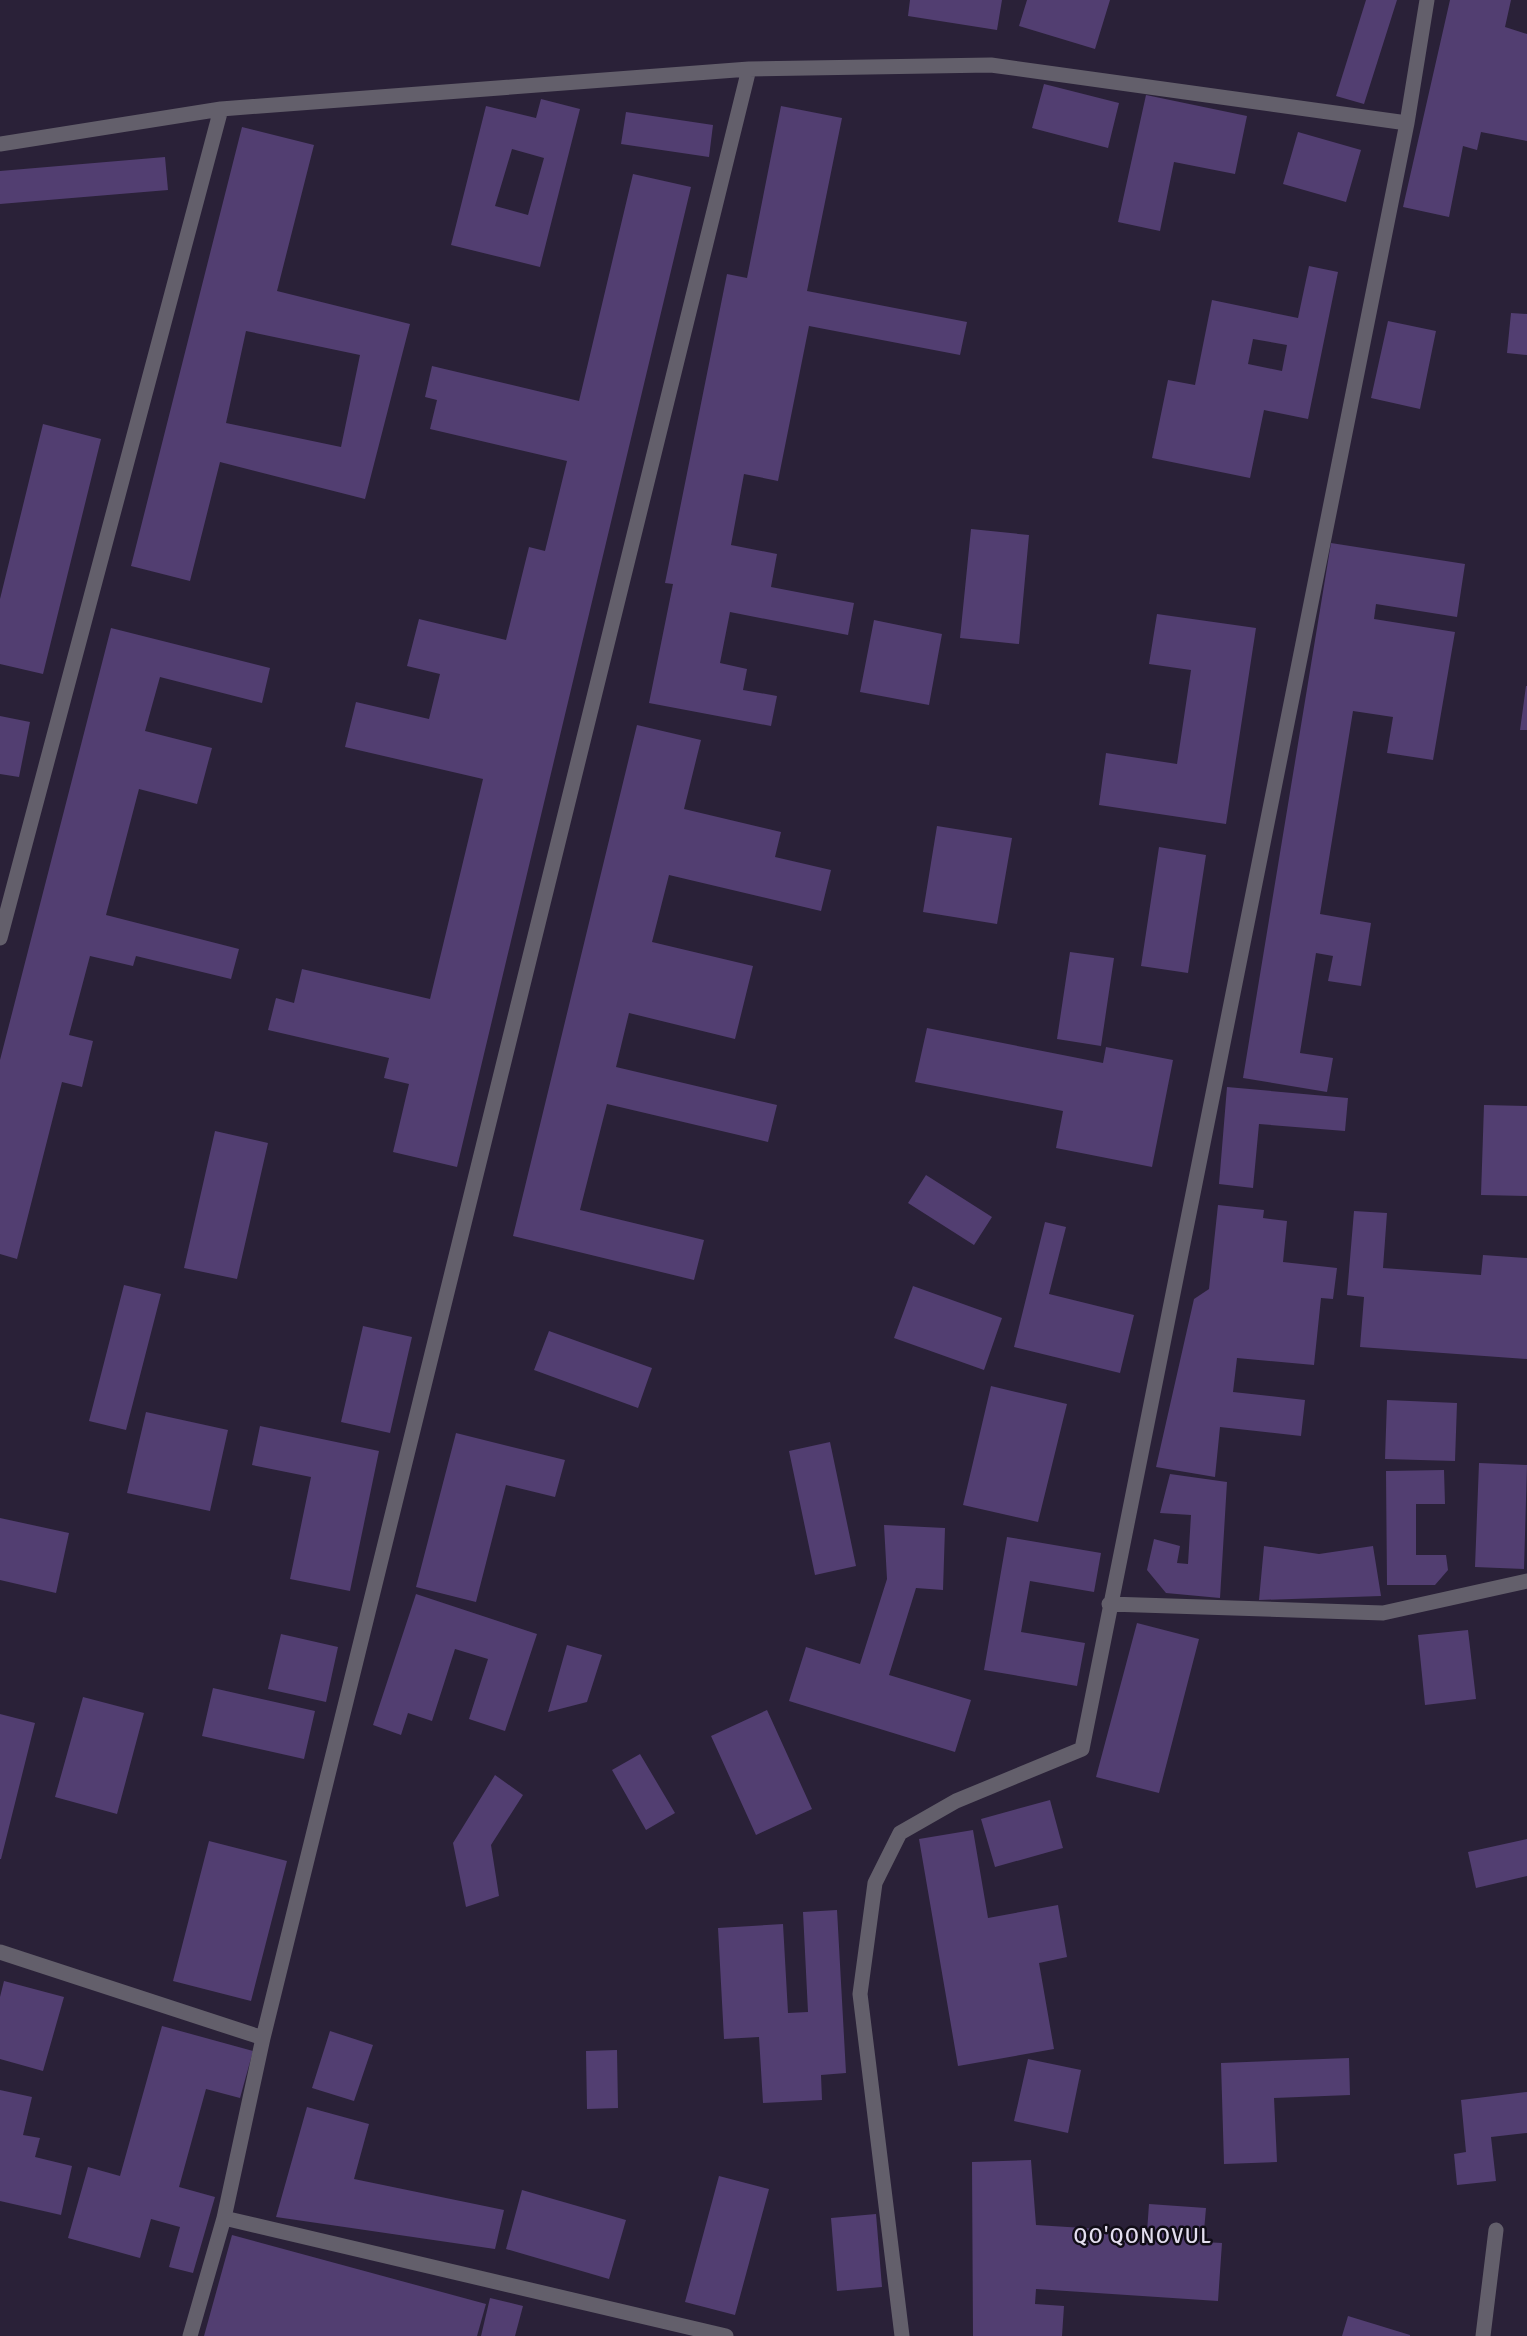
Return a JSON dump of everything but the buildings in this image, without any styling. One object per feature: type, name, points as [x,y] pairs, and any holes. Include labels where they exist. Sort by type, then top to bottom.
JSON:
[{"type":"street","points":[[902,2336],[860,1994],[875,1883],[900,1833],[956,1801],[1082,1749],[1109,1604],[1407,123],[1427,0]]},
{"type":"street","points":[[0,144],[221,110],[749,69],[992,65],[1407,123]]},
{"type":"street","points":[[189,2336],[224,2218],[263,2038],[749,69]]},
{"type":"street","points":[[0,938],[221,110]]},
{"type":"street","points":[[1109,1604],[1383,1613],[1527,1581]]},
{"type":"street","points":[[0,1952],[263,2038]]},
{"type":"street","points":[[224,2218],[726,2336]]},
{"type":"street","points":[[1483,2336],[1496,2230]]},
{"type":"district","name":"QO'QONOVUL","points":[[1143,2236]]}]
